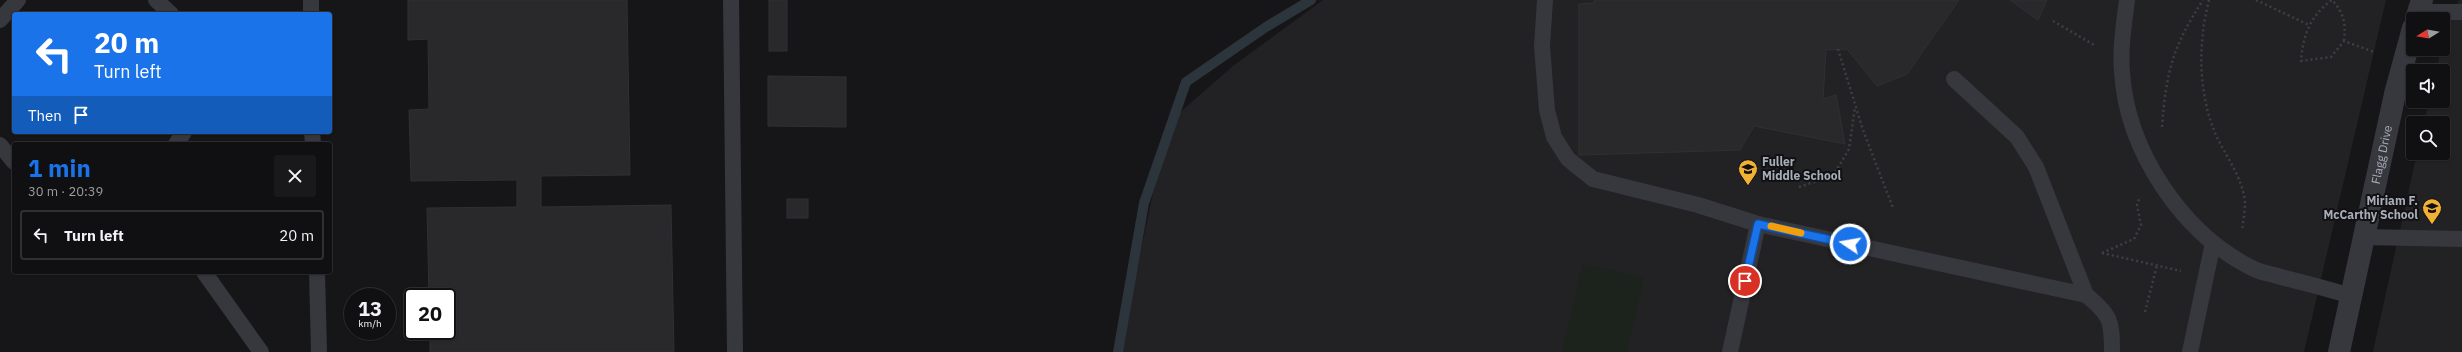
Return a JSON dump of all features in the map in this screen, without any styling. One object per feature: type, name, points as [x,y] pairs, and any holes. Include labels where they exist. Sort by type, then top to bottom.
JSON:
[{"type":"street","name":"Flagg Drive","points":[[2339,352],[2395,94],[2406,54]]},
{"type":"lane","points":[[0,20],[18,0]]},
{"type":"lane","points":[[156,0],[169,12]]},
{"type":"lane","points":[[311,0],[311,12]]},
{"type":"lane","points":[[731,0],[735,352]]},
{"type":"lane","points":[[1545,0],[1542,46],[1547,110],[1554,137],[1568,159],[1593,179],[1698,205],[1758,224],[2086,295],[2105,310],[2112,328],[2112,352]]},
{"type":"lane","points":[[2127,0],[2121,42],[2122,74],[2127,108],[2141,147],[2157,176],[2190,221],[2213,243],[2253,269],[2351,296]]},
{"type":"lane","points":[[2450,13],[2462,12]]},
{"type":"lane","points":[[1954,79],[2016,137],[2036,167],[2086,295]]},
{"type":"lane","points":[[0,145],[12,160]]},
{"type":"lane","points":[[1730,352],[1758,224]]},
{"type":"lane","points":[[2364,236],[2462,239]]},
{"type":"lane","points":[[2190,352],[2213,243]]},
{"type":"lane","points":[[205,274],[261,352]]},
{"type":"lane","points":[[317,274],[319,352]]},
{"type":"path","points":[[2162,132],[2166,78],[2174,53],[2186,26],[2203,0]]},
{"type":"path","points":[[2209,0],[2201,48],[2204,94],[2215,132],[2238,175],[2245,203],[2242,230]]},
{"type":"path","points":[[2256,0],[2309,25]]},
{"type":"path","points":[[2332,0],[2342,10],[2345,26],[2344,41],[2331,57],[2301,61],[2303,40],[2309,25],[2320,8],[2332,0]]},
{"type":"path","points":[[2053,21],[2098,47]]},
{"type":"path","points":[[2344,41],[2374,52]]},
{"type":"path","points":[[1838,49],[1855,106],[1893,208]]},
{"type":"path","points":[[1799,187],[1833,176],[1849,149],[1855,106]]},
{"type":"path","points":[[2140,194],[2137,205],[2141,224],[2134,239],[2102,252],[2183,272]]},
{"type":"path","points":[[2145,312],[2157,265]]},
{"type":"shaded area","name":"Fuller Middle School","points":[[1323,0],[2386,0],[2304,352],[1119,352],[1167,128],[1179,113],[1233,66]]},
{"type":"shaded area","name":"Miriam F. McCarthy School","points":[[2459,0],[2462,0],[2462,352],[2373,352],[2415,160],[2450,160],[2450,116],[2426,116],[2427,108],[2450,108],[2450,64],[2438,64],[2439,56],[2450,56],[2450,23]]},
{"type":"shaded area","points":[[1582,264],[1644,278],[1627,352],[1562,352]]},
{"type":"building","points":[[408,0],[627,0],[630,175],[541,176],[541,207],[671,205],[674,352],[430,352],[430,340],[456,340],[456,288],[429,288],[427,208],[517,207],[517,180],[411,181],[409,110],[429,109],[428,39],[408,40]]},
{"type":"building","points":[[769,0],[787,0],[787,51],[769,51]]},
{"type":"building","name":"Fuller Middle School","points":[[1594,0],[1959,0],[1907,74],[1877,86],[1847,49],[1826,50],[1823,99],[1836,95],[1845,144],[1754,126],[1740,150],[1579,155],[1579,4],[1594,3]]},
{"type":"building","points":[[2010,0],[2047,0],[2038,20]]},
{"type":"building","points":[[768,76],[846,77],[846,127],[768,126]]},
{"type":"building","points":[[787,199],[808,199],[808,218],[787,218]]},
{"type":"waterway","points":[[1118,352],[1144,203],[1186,82],[1266,27],[1311,0]]},
{"type":"slow traffic","points":[[1771,226],[1801,233]]},
{"type":"place","name":"Fuller Middle School","points":[[1748,186]]},
{"type":"place","name":"Miriam F. McCarthy School","points":[[2432,225]]},
{"type":"route","points":[[1745,281],[1758,224],[1850,244]]}]
